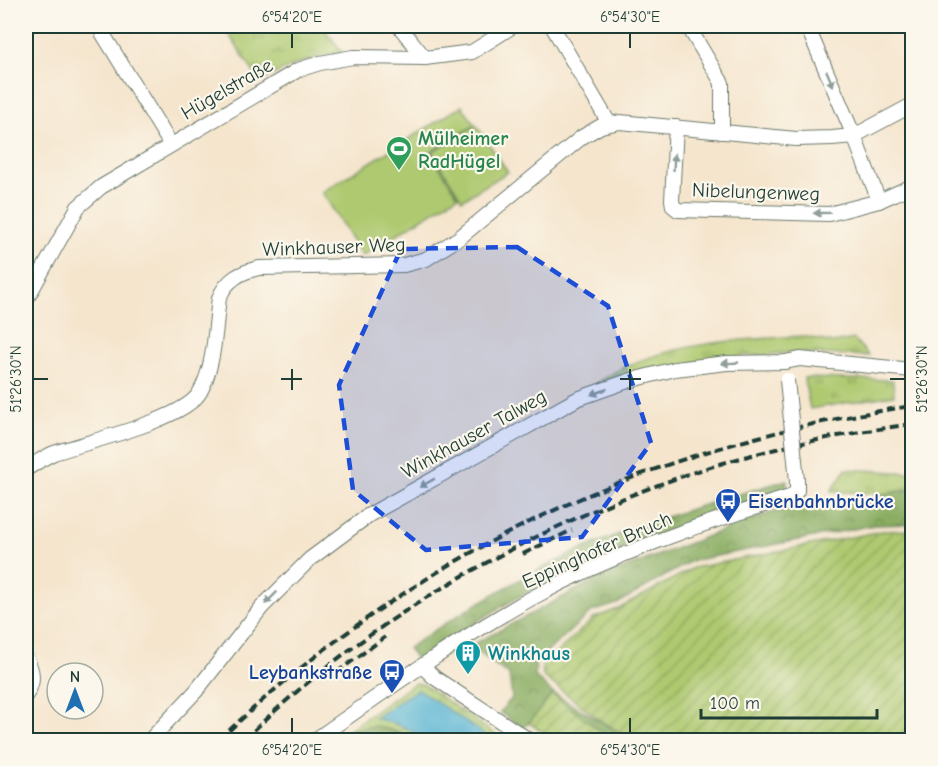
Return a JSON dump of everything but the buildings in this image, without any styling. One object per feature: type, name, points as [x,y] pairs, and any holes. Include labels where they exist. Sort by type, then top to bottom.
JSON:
[{"type":"street","points":[[98,26],[171,145]]},
{"type":"street","points":[[399,26],[425,58]]},
{"type":"street","name":"Hügelstraße","points":[[26,300],[78,207],[101,186],[298,70],[353,57],[425,58],[471,52],[513,26]]},
{"type":"street","points":[[552,26],[609,123],[620,122],[796,139],[854,136],[912,105]]},
{"type":"street","points":[[688,26],[722,83],[722,132]]},
{"type":"street","points":[[807,26],[879,201]]},
{"type":"street","name":"Winkhauser Weg","points":[[26,469],[51,454],[168,416],[195,399],[204,383],[209,366],[219,298],[222,291],[237,275],[259,268],[404,265],[426,259],[459,238],[573,143],[609,123]]},
{"type":"street","name":"Nibelungenweg","points":[[676,127],[672,200],[678,210],[829,214],[879,201],[912,186]]},
{"type":"street","name":"Winkhauser Talweg","points":[[150,741],[196,691],[262,607],[310,559],[369,515],[578,399],[628,381],[675,369],[727,363],[785,362],[800,359],[912,370]]},
{"type":"street","name":"Eppinghofer Bruch","points":[[315,741],[447,648],[534,598],[580,575],[648,546],[726,516],[790,497],[796,491],[797,481],[785,362]]},
{"type":"street","points":[[26,657],[33,673],[26,695]]},
{"type":"street","points":[[422,666],[435,678],[529,741]]},
{"type":"highlighted area","points":[[517,247],[608,306],[651,443],[582,537],[426,550],[353,490],[339,385],[401,249]]},
{"type":"green space","points":[[226,26],[322,26],[342,52],[300,63],[260,82],[226,30],[228,29]]},
{"type":"green space","name":"Mülheimer RadHügel","points":[[462,106],[475,125],[430,152],[458,196],[362,256],[322,192]]},
{"type":"green space","points":[[476,125],[508,172],[462,200],[432,152]]},
{"type":"green space","points":[[803,336],[833,343],[854,339],[869,356],[791,353],[715,358],[582,394],[621,369],[664,353],[687,347],[734,341]]},
{"type":"green space","points":[[804,378],[893,380],[894,395],[810,409]]},
{"type":"green space","points":[[846,469],[912,473],[912,489],[884,494],[831,491]]},
{"type":"green space","points":[[787,480],[787,487],[782,491],[650,538],[553,579],[522,595],[416,659],[408,648],[503,589],[578,551],[672,515]]},
{"type":"green space","points":[[912,489],[912,524],[874,525],[691,561],[617,604],[591,612],[536,662],[535,676],[551,692],[632,740],[612,740],[552,694],[529,723],[522,728],[500,712],[512,698],[509,675],[470,646],[599,578],[763,515],[817,501],[876,502],[884,494]]},
{"type":"green space","points":[[912,530],[912,740],[633,740],[604,723],[543,676],[542,666],[594,618],[618,609],[693,568],[882,531]]},
{"type":"green space","points":[[415,683],[423,684],[503,740],[412,740],[381,728],[347,731]]},
{"type":"green space","points":[[552,694],[612,740],[555,740],[529,723]]},
{"type":"green space","points":[[376,726],[399,733],[412,740],[334,740],[347,731]]},
{"type":"water","points":[[418,689],[492,740],[427,740],[402,726],[375,718]]},
{"type":"railway","points":[[219,740],[294,674],[372,614],[454,562],[539,517],[627,480],[719,448],[814,424],[912,406]]},
{"type":"railway","points":[[244,740],[291,696],[394,618],[506,552],[564,524],[623,498],[739,458],[825,438],[912,424]]},
{"type":"railway","points":[[523,554],[572,530]]},
{"type":"railway","points":[[336,673],[385,637]]},
{"type":"place","name":"Mülheimer RadHügel","points":[[399,172]]},
{"type":"place","name":"Eisenbahnbrücke","points":[[728,524]]},
{"type":"place","name":"Winkhaus","points":[[468,676]]},
{"type":"place","name":"Leybankstraße","points":[[392,695]]}]
